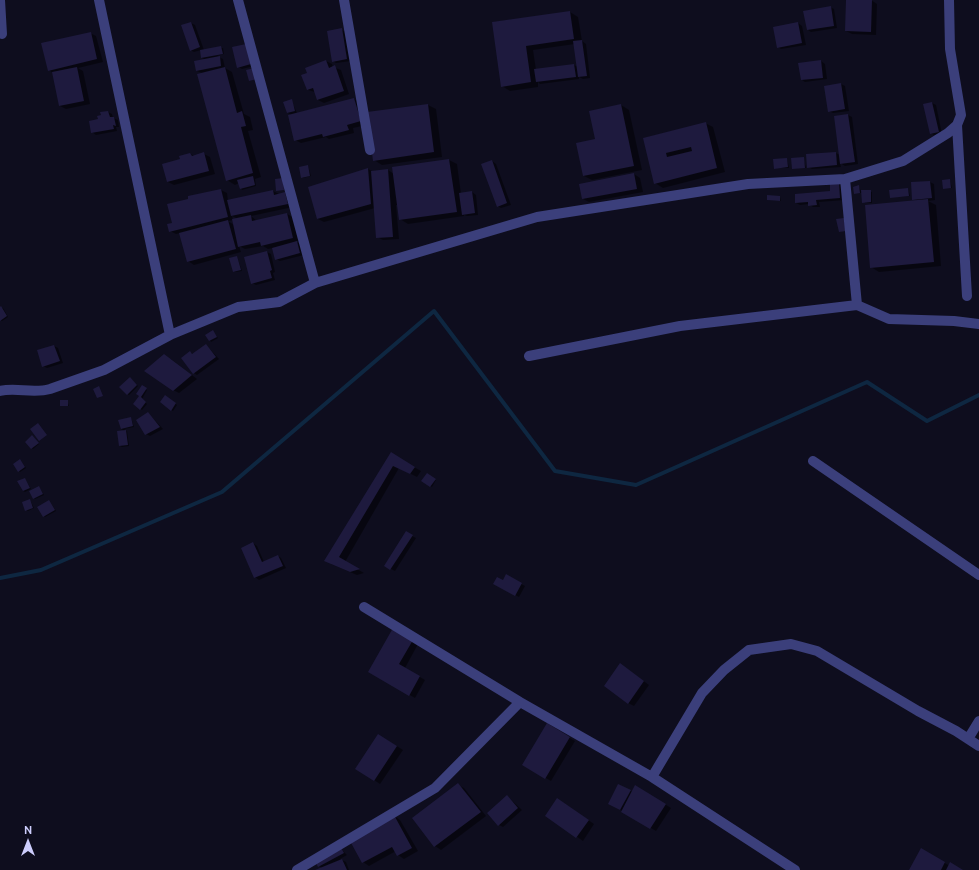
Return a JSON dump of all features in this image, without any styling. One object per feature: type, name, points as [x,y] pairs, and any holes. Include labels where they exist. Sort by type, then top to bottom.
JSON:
[{"type":"street","points":[[0,0],[2,34]]},
{"type":"street","points":[[99,0],[170,335]]},
{"type":"street","points":[[238,0],[315,284]]},
{"type":"street","points":[[344,0],[370,150]]},
{"type":"street","points":[[949,0],[950,49],[961,115],[957,125],[968,296]]},
{"type":"street","points":[[0,391],[8,389],[42,391],[50,389],[104,370],[170,335],[238,307],[279,302],[315,284],[537,217],[748,184],[845,179],[903,161],[928,146],[957,125]]},
{"type":"street","points":[[845,179],[857,305]]},
{"type":"street","points":[[529,356],[680,326],[857,305],[889,319],[954,321],[979,324]]},
{"type":"street","points":[[813,461],[979,575]]},
{"type":"street","points":[[364,607],[520,702],[652,777],[796,870]]},
{"type":"street","points":[[652,777],[702,693],[724,670],[749,650],[791,644],[817,651],[979,746]]},
{"type":"street","points":[[297,870],[435,788],[520,702]]},
{"type":"street","points":[[968,739],[979,721]]},
{"type":"building","points":[[846,0],[872,0],[871,32],[845,31]]},
{"type":"building","points":[[831,6],[834,26],[807,30],[803,11]]},
{"type":"building","points":[[570,11],[574,39],[526,46],[531,82],[501,87],[492,22]]},
{"type":"building","points":[[191,22],[200,47],[190,51],[181,25]]},
{"type":"building","points":[[798,22],[802,43],[777,48],[773,27]]},
{"type":"building","points":[[342,28],[347,59],[332,62],[327,31]]},
{"type":"building","points":[[91,32],[97,59],[48,71],[41,43]]},
{"type":"building","points":[[582,40],[587,76],[578,77],[573,41]]},
{"type":"building","points":[[246,44],[251,64],[237,68],[232,47]]},
{"type":"building","points":[[221,46],[223,54],[201,58],[200,50]]},
{"type":"building","points":[[220,56],[221,66],[196,71],[194,61]]},
{"type":"building","points":[[326,60],[329,68],[335,65],[344,91],[317,100],[313,88],[307,90],[301,75],[307,73],[305,68]]},
{"type":"building","points":[[821,60],[823,78],[801,80],[798,63]]},
{"type":"building","points":[[574,64],[576,77],[536,82],[534,69]]},
{"type":"building","points":[[77,67],[84,101],[59,106],[52,72]]},
{"type":"building","points":[[225,67],[237,113],[242,111],[246,126],[241,127],[253,173],[226,181],[197,74]]},
{"type":"building","points":[[254,68],[257,79],[249,81],[246,70]]},
{"type":"building","points":[[841,83],[845,109],[828,112],[824,86]]},
{"type":"building","points":[[354,98],[361,121],[347,125],[349,130],[323,137],[322,134],[294,141],[288,115]]},
{"type":"building","points":[[292,99],[295,111],[287,113],[283,102]]},
{"type":"building","points":[[932,102],[939,132],[930,134],[923,104]]},
{"type":"building","points":[[428,104],[434,152],[373,161],[367,112]]},
{"type":"building","points":[[621,104],[634,166],[583,176],[576,143],[595,139],[589,111]]},
{"type":"building","points":[[108,111],[110,117],[114,117],[116,126],[113,125],[114,129],[91,133],[89,121],[98,119],[97,116],[101,115],[100,112]]},
{"type":"building","points":[[848,114],[855,162],[840,164],[834,116]]},
{"type":"building","points":[[706,122],[717,168],[654,184],[643,138]],"holes":[[[691,147],[692,151],[667,157],[666,153]]]},
{"type":"building","points":[[204,152],[209,171],[167,182],[162,164],[180,159],[179,156],[190,153],[192,156]]},
{"type":"building","points":[[836,152],[837,165],[807,168],[806,154]]},
{"type":"building","points":[[804,157],[805,168],[792,169],[791,158]]},
{"type":"building","points":[[787,158],[788,167],[774,169],[773,159]]},
{"type":"building","points":[[449,159],[457,212],[399,220],[392,167]]},
{"type":"building","points":[[492,160],[507,203],[497,207],[481,164]]},
{"type":"building","points":[[308,165],[310,176],[301,178],[299,167]]},
{"type":"building","points":[[368,168],[371,204],[317,219],[308,187]]},
{"type":"building","points":[[388,169],[393,237],[376,238],[371,171]]},
{"type":"building","points":[[634,173],[637,189],[582,199],[579,184]]},
{"type":"building","points":[[253,176],[255,185],[240,189],[237,180]]},
{"type":"building","points":[[283,178],[284,190],[276,191],[275,179]]},
{"type":"building","points":[[950,179],[951,188],[943,189],[942,180]]},
{"type":"building","points":[[930,181],[932,198],[912,200],[911,182]]},
{"type":"building","points":[[839,182],[840,198],[816,200],[817,205],[808,206],[808,202],[795,203],[795,194],[830,191],[830,183]]},
{"type":"building","points":[[859,185],[860,193],[854,194],[853,187]]},
{"type":"building","points":[[908,188],[909,196],[890,198],[889,190]]},
{"type":"building","points":[[221,189],[228,217],[169,232],[167,224],[172,223],[167,204],[188,199],[188,196]]},
{"type":"building","points":[[273,190],[274,195],[285,192],[288,204],[231,216],[227,200]]},
{"type":"building","points":[[861,190],[871,190],[871,202],[862,203]]},
{"type":"building","points":[[472,191],[475,213],[462,215],[459,193]]},
{"type":"building","points":[[767,195],[780,196],[780,201],[767,200]]},
{"type":"building","points":[[928,199],[934,262],[870,268],[865,205]]},
{"type":"building","points":[[287,213],[293,238],[261,246],[260,242],[238,247],[232,219],[251,215],[252,221]]},
{"type":"building","points":[[844,218],[846,231],[839,232],[836,219]]},
{"type":"building","points":[[228,220],[236,249],[187,262],[179,233]]},
{"type":"building","points":[[297,241],[300,253],[275,260],[272,248]]},
{"type":"building","points":[[267,251],[272,270],[270,271],[272,278],[251,284],[244,257]]},
{"type":"building","points":[[237,256],[241,270],[233,272],[229,258]]},
{"type":"building","points":[[1,306],[7,316],[0,321],[0,307]]},
{"type":"building","points":[[213,330],[217,337],[209,341],[205,335]]},
{"type":"building","points":[[206,344],[216,357],[193,374],[181,358],[190,351],[192,354]]},
{"type":"building","points":[[54,345],[60,361],[42,367],[37,350]]},
{"type":"building","points":[[164,354],[192,375],[173,391],[144,371]]},
{"type":"building","points":[[130,377],[137,385],[127,395],[119,387]]},
{"type":"building","points":[[142,385],[147,388],[141,397],[146,402],[140,410],[133,404],[139,396],[136,394]]},
{"type":"building","points":[[99,386],[103,396],[97,398],[93,389]]},
{"type":"building","points":[[165,395],[176,403],[171,411],[160,402]]},
{"type":"building","points":[[60,400],[68,400],[68,406],[60,406]]},
{"type":"building","points":[[148,412],[160,427],[145,435],[136,420]]},
{"type":"building","points":[[131,417],[133,426],[121,429],[118,420]]},
{"type":"building","points":[[38,423],[47,435],[39,441],[30,429]]},
{"type":"building","points":[[126,430],[128,445],[119,446],[117,431]]},
{"type":"building","points":[[32,435],[39,443],[31,449],[25,442]]},
{"type":"building","points":[[391,452],[415,467],[410,474],[393,466],[339,557],[360,569],[350,572],[324,561]]},
{"type":"building","points":[[20,459],[25,467],[18,472],[13,464]]},
{"type":"building","points":[[427,473],[436,479],[430,487],[421,481]]},
{"type":"building","points":[[25,478],[30,488],[23,491],[17,481]]},
{"type":"building","points":[[39,486],[43,494],[33,499],[29,491]]},
{"type":"building","points":[[30,499],[33,508],[25,511],[22,502]]},
{"type":"building","points":[[49,500],[55,510],[43,517],[37,507]]},
{"type":"building","points":[[406,531],[413,535],[390,570],[384,566]]},
{"type":"building","points":[[253,542],[262,562],[278,555],[283,566],[254,578],[241,548]]},
{"type":"building","points":[[506,574],[522,583],[515,596],[493,584],[497,577],[503,580]]},
{"type":"building","points":[[393,628],[413,640],[399,664],[420,676],[409,696],[368,672]]},
{"type":"building","points":[[620,663],[644,681],[628,704],[604,686]]},
{"type":"building","points":[[547,723],[570,737],[545,779],[522,765]]},
{"type":"building","points":[[378,734],[397,746],[374,781],[355,769]]},
{"type":"building","points":[[458,783],[481,812],[434,847],[412,818]]},
{"type":"building","points":[[618,784],[631,790],[620,810],[608,804]]},
{"type":"building","points":[[635,785],[666,804],[650,829],[621,812]]},
{"type":"building","points":[[507,795],[518,808],[498,826],[487,813]]},
{"type":"building","points":[[557,798],[589,820],[576,838],[545,816]]},
{"type":"building","points":[[394,815],[412,848],[397,856],[392,847],[362,863],[350,841]]},
{"type":"building","points":[[340,846],[344,853],[318,867],[315,861]]},
{"type":"building","points":[[921,848],[945,862],[941,870],[909,870]]},
{"type":"building","points":[[342,859],[347,870],[315,870]]},
{"type":"building","points":[[950,862],[963,870],[946,870]]},
{"type":"waterway","points":[[0,578],[41,570],[222,492],[434,311],[555,471],[636,485],[867,382],[927,421],[979,395]]}]
